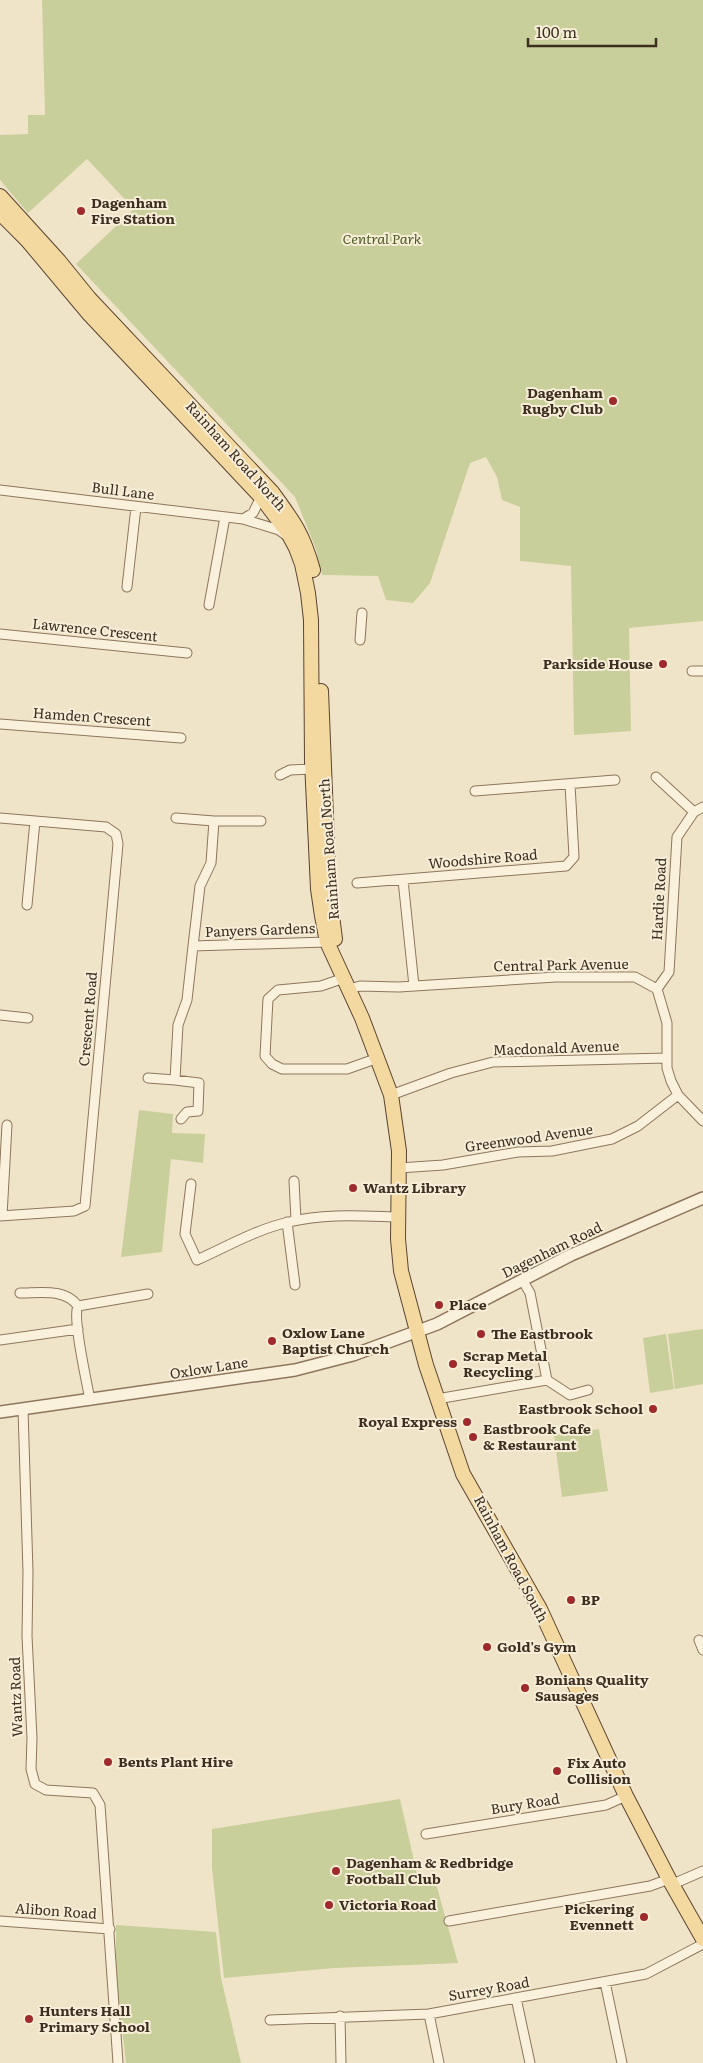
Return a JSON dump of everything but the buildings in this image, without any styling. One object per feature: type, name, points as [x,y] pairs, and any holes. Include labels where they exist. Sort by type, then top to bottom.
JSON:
[{"type":"main road","name":"Rainham Road North","points":[[0,196],[93,302],[268,488],[296,525],[302,537],[314,575],[319,613],[329,892],[337,960]]},
{"type":"main road","name":"Rainham Road North","points":[[0,213],[27,240],[89,314],[261,497],[290,538],[302,564],[311,620],[312,769],[318,888],[327,942],[337,960],[378,1058],[391,1095],[395,1116],[399,1168],[398,1239],[401,1271],[417,1333]]},
{"type":"main road","name":"Rainham Road South","points":[[417,1333],[463,1474],[540,1609],[626,1796],[703,1939]]},
{"type":"street","name":"Bull Lane","points":[[0,490],[225,516],[279,530],[290,538]]},
{"type":"street","points":[[242,519],[253,513],[261,497]]},
{"type":"street","points":[[127,587],[136,507]]},
{"type":"street","points":[[209,605],[225,516]]},
{"type":"street","points":[[360,640],[362,613]]},
{"type":"street","name":"Lawrence Crescent","points":[[0,634],[187,653]]},
{"type":"street","points":[[692,671],[703,672]]},
{"type":"street","name":"Hamden Crescent","points":[[0,724],[181,738]]},
{"type":"street","points":[[280,775],[290,770],[312,769]]},
{"type":"street","points":[[656,776],[694,812]]},
{"type":"street","points":[[475,791],[615,780]]},
{"type":"street","name":"Woodshire Road","points":[[357,883],[566,866],[574,857],[570,784]]},
{"type":"street","name":"Hardie Road","points":[[657,989],[669,972],[676,837],[694,812],[703,807]]},
{"type":"street","name":"Crescent Road","points":[[0,818],[106,827],[116,834],[118,844],[86,1202],[80,1210],[74,1212],[1,1216],[7,1125]]},
{"type":"street","points":[[176,818],[261,822]]},
{"type":"street","points":[[27,905],[35,821]]},
{"type":"street","name":"Panyers Gardens","points":[[175,1080],[178,1025],[187,1000],[200,886],[211,863],[214,821]]},
{"type":"street","points":[[403,880],[414,986]]},
{"type":"street","name":"Panyers Gardens","points":[[193,946],[327,942]]},
{"type":"street","name":"Central Park Avenue","points":[[378,1058],[347,1069],[282,1069],[272,1064],[265,1056],[268,999],[278,990],[322,986],[346,984],[414,986],[516,978],[634,977],[657,989]]},
{"type":"street","points":[[657,989],[667,1023],[667,1068],[678,1095],[703,1121]]},
{"type":"street","points":[[0,1015],[28,1018]]},
{"type":"street","name":"Macdonald Avenue","points":[[391,1095],[451,1073],[493,1062],[667,1058]]},
{"type":"street","points":[[148,1078],[199,1083],[198,1112],[186,1112],[181,1118]]},
{"type":"street","name":"Greenwood Avenue","points":[[399,1168],[442,1165],[518,1152],[552,1151],[612,1139],[638,1126],[678,1095]]},
{"type":"street","points":[[294,1181],[296,1220]]},
{"type":"street","points":[[191,1184],[186,1234],[197,1260],[265,1229],[296,1220],[352,1215],[399,1217]]},
{"type":"street","name":"Dagenham Road","points":[[417,1333],[572,1255],[703,1198]]},
{"type":"street","points":[[287,1222],[295,1285]]},
{"type":"street","points":[[524,1280],[530,1293],[548,1380]]},
{"type":"street","points":[[20,1293],[51,1292],[67,1295],[78,1306]]},
{"type":"street","points":[[78,1306],[148,1294]]},
{"type":"street","points":[[78,1306],[76,1309],[78,1329],[90,1400]]},
{"type":"street","points":[[0,1340],[78,1329]]},
{"type":"street","name":"Oxlow Lane","points":[[0,1412],[295,1370],[353,1355],[417,1333]]},
{"type":"street","points":[[437,1399],[548,1380],[570,1395],[588,1390]]},
{"type":"street","name":"Wantz Road","points":[[23,1409],[28,1572],[27,1636],[32,1738],[31,1768],[35,1784],[46,1790],[93,1793],[100,1805],[110,1929]]},
{"type":"street","points":[[699,1640],[703,1650]]},
{"type":"street","name":"Bury Road","points":[[426,1834],[606,1805],[626,1796]]},
{"type":"street","points":[[449,1921],[650,1886],[703,1872]]},
{"type":"street","name":"Alibon Road","points":[[0,1921],[110,1929]]},
{"type":"street","points":[[110,1929],[118,2063]]},
{"type":"street","name":"Surrey Road","points":[[270,2020],[430,2014],[646,1974],[703,1944]]},
{"type":"street","points":[[605,1982],[622,2063]]},
{"type":"street","points":[[516,1998],[530,2063]]},
{"type":"street","points":[[430,2014],[439,2063]]},
{"type":"street","points":[[340,2016],[341,2063]]},
{"type":"green space","name":"Central Park","points":[[42,0],[703,0],[703,621],[629,628],[631,731],[574,735],[571,566],[520,561],[520,507],[502,500],[497,477],[486,457],[470,463],[430,583],[413,603],[386,600],[378,576],[322,575],[316,549],[295,497],[76,264],[134,209],[87,159],[28,213],[0,180],[0,135],[28,134],[28,115],[45,115]]},
{"type":"green space","points":[[139,1110],[173,1114],[172,1133],[205,1134],[203,1163],[171,1159],[162,1252],[121,1257]]},
{"type":"green space","points":[[703,1329],[703,1384],[675,1389],[668,1334]]},
{"type":"green space","points":[[666,1334],[674,1389],[650,1393],[643,1338]]},
{"type":"green space","points":[[599,1429],[608,1491],[562,1497],[554,1435]]},
{"type":"green space","name":"Victoria Road","points":[[400,1799],[419,1883],[435,1880],[458,1963],[335,1968],[224,1978],[212,1869],[212,1829]]},
{"type":"green space","points":[[116,1925],[216,1932],[221,1978],[241,2063],[126,2063],[116,1975]]},
{"type":"place","name":"Dagenham Fire Station","points":[[81,211]]},
{"type":"place","name":"Dagenham Rugby Club","points":[[613,401]]},
{"type":"place","name":"Parkside House","points":[[663,664]]},
{"type":"place","name":"Wantz Library","points":[[353,1188]]},
{"type":"place","name":"Place","points":[[439,1305]]},
{"type":"place","name":"The Eastbrook","points":[[481,1334]]},
{"type":"place","name":"Oxlow Lane Baptist Church","points":[[272,1341]]},
{"type":"place","name":"Scrap Metal Recycling","points":[[453,1364]]},
{"type":"place","name":"Eastbrook School","points":[[653,1409]]},
{"type":"place","name":"Royal Express","points":[[467,1422]]},
{"type":"place","name":"Eastbrook Cafe & Restaurant","points":[[473,1437]]},
{"type":"place","name":"BP","points":[[571,1600]]},
{"type":"place","name":"Gold's Gym","points":[[487,1647]]},
{"type":"place","name":"Bonians Quality Sausages","points":[[525,1688]]},
{"type":"place","name":"Bents Plant Hire","points":[[108,1762]]},
{"type":"place","name":"Fix Auto Collision","points":[[557,1771]]},
{"type":"place","name":"Dagenham & Redbridge Football Club","points":[[336,1871]]},
{"type":"place","name":"Victoria Road","points":[[329,1905]]},
{"type":"place","name":"Pickering Evennett","points":[[644,1917]]},
{"type":"place","name":"Hunters Hall Primary School","points":[[29,2019]]}]
